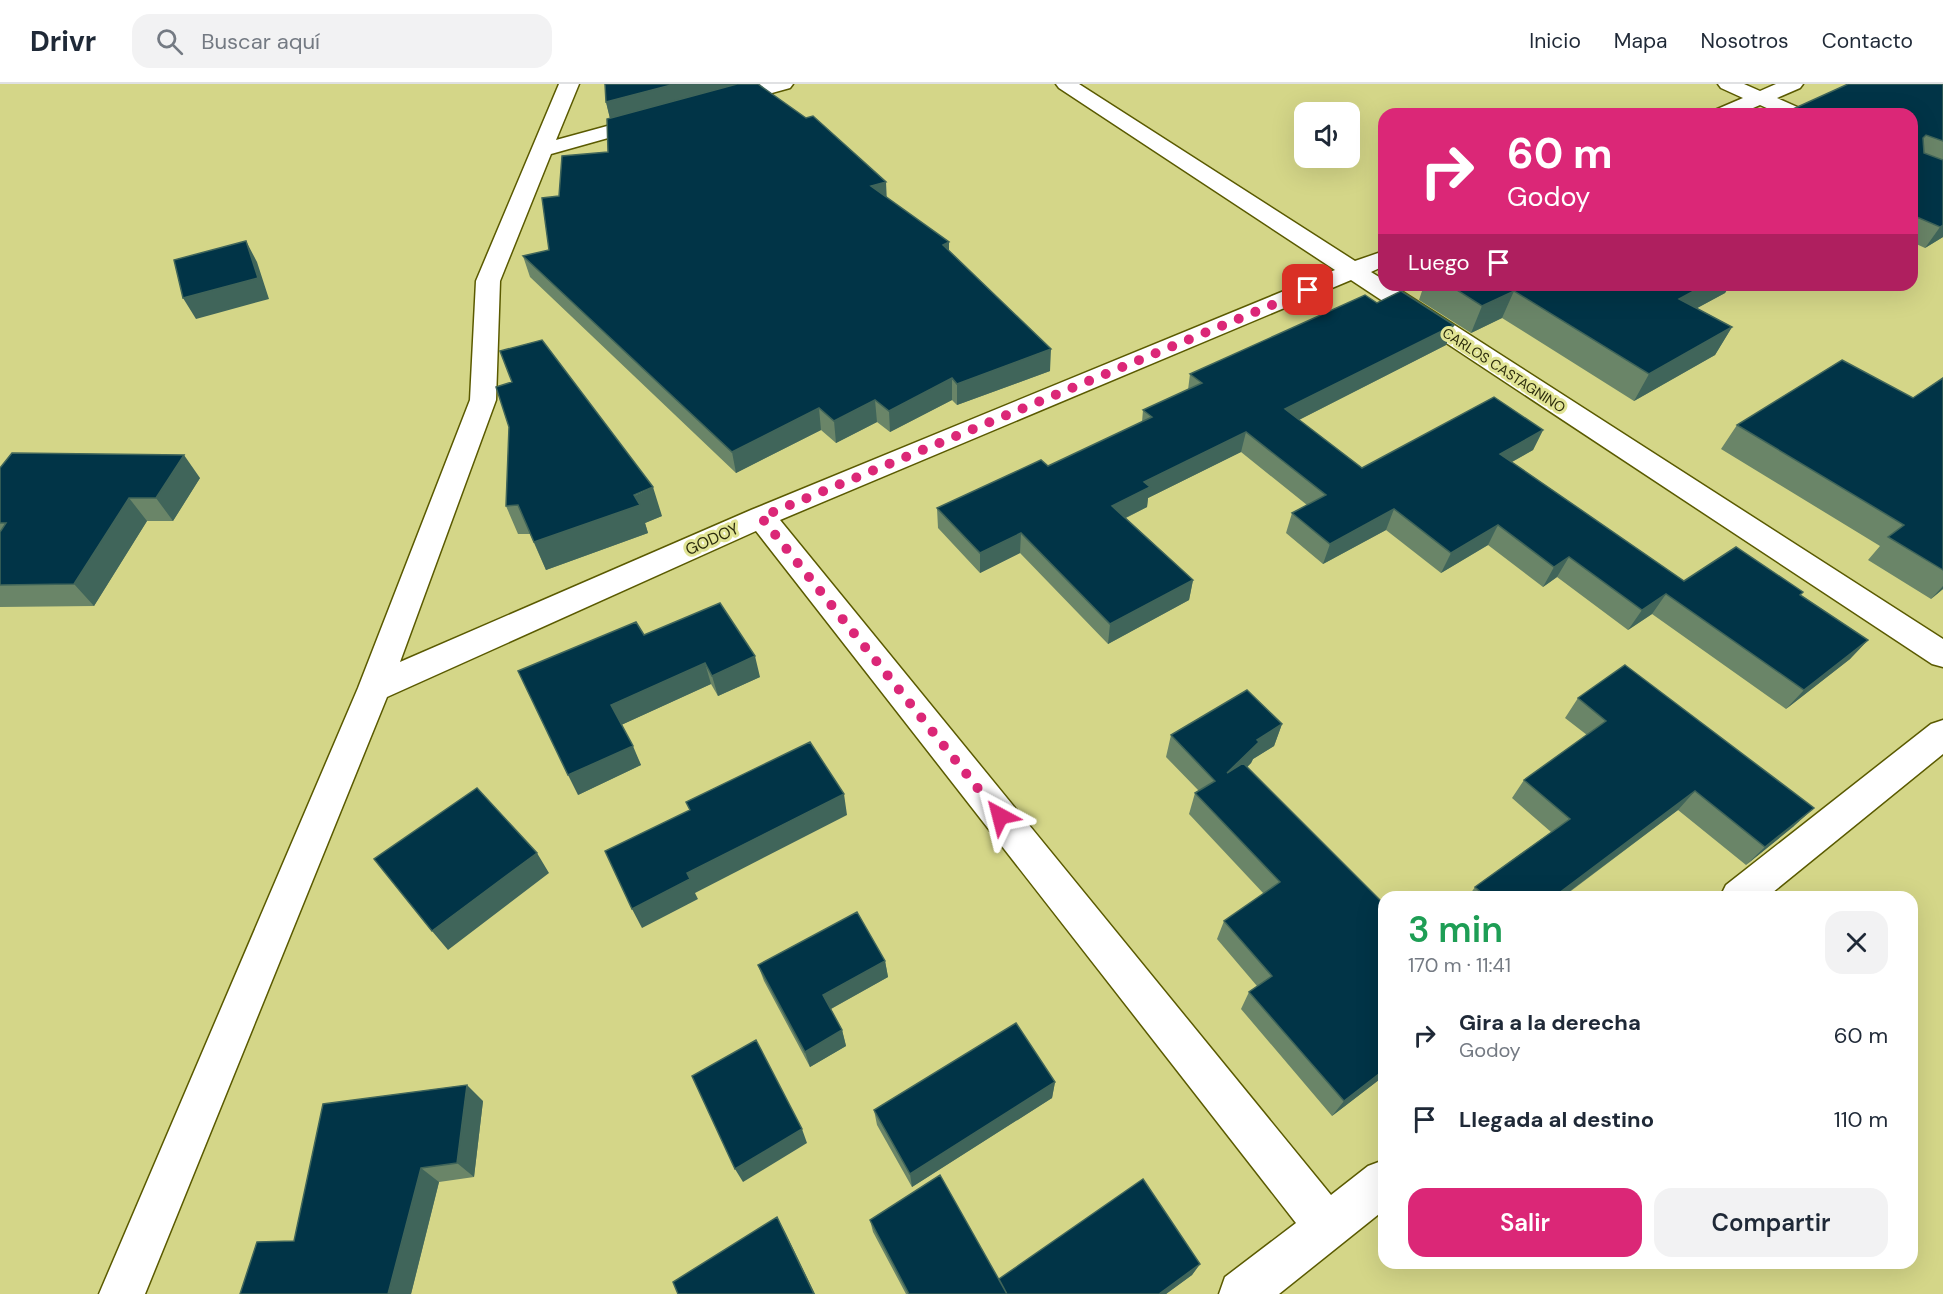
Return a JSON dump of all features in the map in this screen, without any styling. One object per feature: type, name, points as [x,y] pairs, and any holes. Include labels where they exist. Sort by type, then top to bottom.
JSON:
[{"type":"street","points":[[122,1294],[374,688],[483,400],[488,281],[569,84]]},
{"type":"street","points":[[702,106],[783,84]]},
{"type":"street","name":"CARLOS CASTAGNINO","points":[[1066,84],[1378,288]]},
{"type":"street","points":[[1728,84],[1783,108]]},
{"type":"street","points":[[1736,108],[1793,84]]},
{"type":"street","points":[[542,150],[668,115]]},
{"type":"street","name":"GODOY","points":[[374,688],[761,517],[1378,260]]},
{"type":"street","name":"CARLOS CASTAGNINO","points":[[1383,291],[1943,655]]},
{"type":"street","points":[[761,517],[1328,1227]]},
{"type":"street","points":[[1747,891],[1943,734]]},
{"type":"street","points":[[1242,1294],[1378,1187]]},
{"type":"building","points":[[605,84],[675,84],[606,102]]},
{"type":"building","points":[[737,84],[758,84],[806,118],[813,116],[886,182],[871,186],[949,242],[943,245],[1051,349],[957,384],[952,378],[889,411],[875,400],[834,421],[819,408],[732,452],[523,256],[549,250],[542,198],[559,196],[562,156],[608,152],[607,119]]},
{"type":"building","points":[[1848,84],[1943,84],[1943,141],[1926,135],[1923,138],[1924,153],[1943,160],[1943,225],[1940,227],[1918,218],[1918,108],[1795,108]]},
{"type":"building","points":[[246,241],[258,278],[183,298],[174,260]]},
{"type":"building","points":[[1401,291],[1454,325],[1285,409],[1362,468],[1494,397],[1543,430],[1500,454],[1684,581],[1736,547],[1803,592],[1800,595],[1868,640],[1804,690],[1666,594],[1642,610],[1569,557],[1554,567],[1498,525],[1451,553],[1394,509],[1330,544],[1292,513],[1326,495],[1246,432],[1144,482],[1150,487],[1112,506],[1193,580],[1110,624],[1021,533],[980,553],[937,508],[1041,460],[1048,466],[1152,417],[1143,410],[1202,383],[1190,374],[1365,295],[1377,303]]},
{"type":"building","points":[[1458,291],[1514,291],[1482,306]]},
{"type":"building","points":[[1514,291],[1694,291],[1679,299],[1732,327],[1649,374]]},
{"type":"building","points":[[542,340],[653,487],[634,495],[640,505],[534,542],[518,505],[506,506],[509,427],[496,387],[512,382],[500,351]]},
{"type":"building","points":[[1842,360],[1913,398],[1943,378],[1943,570],[1888,537],[1904,525],[1737,425]]},
{"type":"building","points":[[12,453],[184,455],[156,498],[129,498],[74,584],[0,585],[0,532],[6,523],[0,523],[0,468]]},
{"type":"building","points":[[720,603],[755,656],[712,676],[705,663],[611,705],[633,746],[568,775],[518,671],[636,622],[644,635]]},
{"type":"building","points":[[1625,665],[1814,808],[1765,847],[1695,791],[1562,891],[1479,891],[1475,887],[1570,819],[1524,780],[1606,721],[1578,698]]},
{"type":"building","points":[[1247,690],[1282,724],[1257,740],[1259,742],[1227,773],[1243,763],[1378,898],[1378,1075],[1344,1101],[1249,992],[1272,976],[1224,921],[1280,882],[1195,793],[1215,781],[1171,735]]},
{"type":"building","points":[[810,742],[844,794],[687,873],[690,879],[632,909],[605,851],[690,810],[686,802]]},
{"type":"building","points":[[477,788],[537,853],[432,931],[374,859]]},
{"type":"building","points":[[857,912],[885,961],[823,995],[842,1030],[805,1052],[758,965]]},
{"type":"building","points":[[1016,1023],[1055,1082],[910,1174],[874,1110]]},
{"type":"building","points":[[756,1040],[802,1129],[735,1169],[692,1076]]},
{"type":"building","points":[[467,1085],[457,1163],[421,1168],[388,1294],[240,1294],[257,1242],[294,1241],[323,1104]]},
{"type":"building","points":[[940,1175],[1007,1294],[909,1294],[870,1220]]},
{"type":"building","points":[[1143,1179],[1200,1264],[1159,1294],[1007,1294],[999,1279]]},
{"type":"building","points":[[777,1217],[814,1294],[678,1294],[673,1282]]},
{"type":"route","points":[[1000,816],[761,517],[1308,290]]}]
